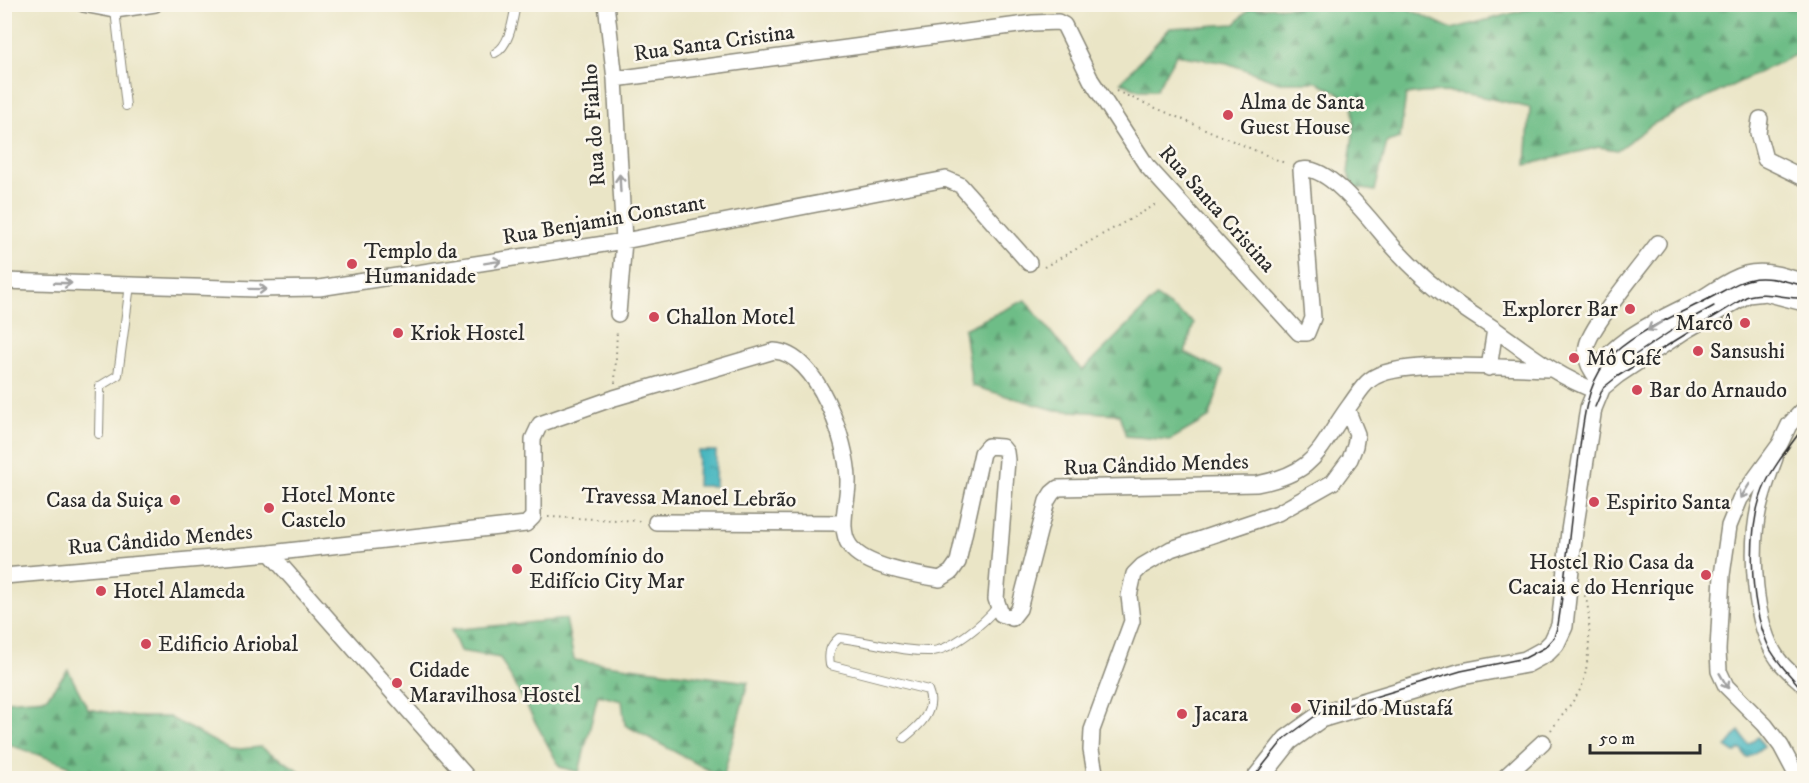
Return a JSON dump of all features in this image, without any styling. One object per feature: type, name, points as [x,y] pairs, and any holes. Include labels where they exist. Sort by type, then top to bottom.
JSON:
[{"type":"street","points":[[83,4],[115,10],[154,4]]},
{"type":"street","name":"Rua do Fialho","points":[[606,4],[615,79],[624,241],[618,314]]},
{"type":"street","name":"Rua Santa Cristina","points":[[615,79],[1058,22],[1068,30],[1091,80],[1147,166],[1296,330],[1305,334],[1311,328],[1313,318],[1301,170]]},
{"type":"street","points":[[1760,119],[1758,133],[1766,159],[1804,178]]},
{"type":"street","points":[[1301,170],[1315,170],[1338,186],[1415,268],[1440,291],[1576,384],[1599,386],[1684,328],[1747,292],[1766,290],[1804,300]]},
{"type":"street","name":"Rua Benjamin Constant","points":[[4,281],[287,290],[319,288],[624,241],[946,179],[960,185],[1029,263]]},
{"type":"street","points":[[1599,386],[1588,362],[1588,339],[1658,243]]},
{"type":"street","points":[[1258,778],[1288,740],[1320,717],[1462,674],[1526,662],[1540,655],[1554,643],[1562,626],[1572,531],[1591,408],[1604,364],[1617,350],[1672,315],[1738,280],[1754,276],[1771,276],[1804,285]]},
{"type":"street","points":[[1489,368],[1495,329]]},
{"type":"street","points":[[533,517],[533,439],[536,430],[553,418],[763,353],[783,351],[802,363],[835,416],[848,479],[845,539],[852,549],[867,559],[905,573],[940,579],[951,572],[958,562],[982,453],[988,446],[1002,447],[1006,452],[1007,460],[997,607]]},
{"type":"street","name":"Rua Cândido Mendes","points":[[997,607],[1007,617],[1016,615],[1043,512],[1052,493],[1058,488],[1257,484],[1285,479],[1306,467],[1325,445],[1347,409],[1371,379],[1392,370],[1422,367],[1552,369]]},
{"type":"street","points":[[1096,778],[1091,750],[1092,729],[1132,621],[1129,596],[1134,574],[1142,566],[1171,549],[1278,513],[1333,482],[1350,459],[1355,446],[1357,434],[1347,409]]},
{"type":"street","points":[[1798,778],[1781,746],[1765,725],[1726,686],[1719,671],[1718,661],[1722,574],[1729,526],[1740,499],[1779,444],[1789,425],[1804,410]]},
{"type":"street","points":[[1779,444],[1759,507],[1756,527],[1756,582],[1763,625],[1772,648],[1778,659],[1804,685]]},
{"type":"street","name":"Rua Cândido Mendes","points":[[4,576],[270,553],[504,528],[526,524],[533,517]]},
{"type":"street","name":"Travessa Manoel Lebrão","points":[[656,522],[844,523]]},
{"type":"street","points":[[270,553],[468,778]]},
{"type":"street","points":[[1504,778],[1543,742]]},
{"type":"lane","points":[[495,53],[502,49],[514,20],[516,4]]},
{"type":"lane","points":[[115,10],[126,105]]},
{"type":"lane","points":[[99,434],[98,394],[100,386],[118,375],[130,285]]},
{"type":"lane","points":[[904,738],[924,722],[929,708],[928,690],[830,665],[828,653],[832,644],[839,638],[935,651],[958,640],[988,618],[997,607]]},
{"type":"path","points":[[1091,80],[1301,170]]},
{"type":"path","points":[[1029,263],[1044,267],[1068,251],[1173,197]]},
{"type":"path","points":[[614,398],[618,314]]},
{"type":"path","name":"Travessa Manoel Lebrão","points":[[533,517],[656,522]]},
{"type":"path","points":[[1543,742],[1582,684],[1588,650],[1588,607],[1585,595],[1577,589]]},
{"type":"green space","points":[[1595,4],[1635,9],[1639,4],[1804,5],[1804,53],[1799,53],[1653,124],[1617,150],[1599,147],[1526,165],[1530,108],[1454,93],[1406,95],[1400,138],[1387,142],[1375,191],[1355,188],[1348,173],[1354,127],[1353,101],[1318,82],[1279,82],[1227,63],[1176,55],[1156,90],[1139,90],[1121,82],[1170,28],[1235,24],[1250,8],[1400,5],[1452,29],[1544,5]]},
{"type":"green space","points":[[1156,297],[1194,323],[1185,353],[1223,371],[1210,417],[1170,440],[1126,436],[1119,414],[1055,410],[972,386],[964,329],[1025,300],[1082,371]]},
{"type":"green space","points":[[566,619],[574,660],[748,682],[723,778],[625,725],[622,701],[598,695],[579,772],[560,767],[500,658],[460,651],[451,630]]},
{"type":"green space","points":[[68,670],[88,709],[135,717],[169,717],[230,750],[261,747],[311,778],[120,778],[94,772],[83,778],[72,778],[68,765],[4,743],[5,701],[46,698]]},
{"type":"water","points":[[698,451],[716,451],[715,486],[697,486]]},
{"type":"water","points":[[1739,731],[1748,744],[1758,737],[1764,746],[1747,758],[1740,749],[1735,753],[1726,747]]},
{"type":"tram line","points":[[1253,778],[1284,739],[1318,714],[1461,671],[1525,658],[1544,648],[1554,637],[1558,625],[1580,443],[1588,400],[1598,373],[1614,353],[1647,330],[1736,284],[1746,280],[1769,278],[1804,286]]},
{"type":"tram line","points":[[1595,407],[1603,388],[1618,376],[1746,297],[1760,294],[1804,298]]},
{"type":"tram line","points":[[1635,355],[1683,323],[1714,306]]},
{"type":"tram line","points":[[1804,426],[1766,483],[1755,520],[1752,564],[1757,607],[1768,645],[1780,664],[1804,692]]},
{"type":"place","name":"Alma de Santa Guest House","points":[[1228,115]]},
{"type":"place","name":"Templo da Humanidade","points":[[352,264]]},
{"type":"place","name":"Explorer Bar","points":[[1630,309]]},
{"type":"place","name":"Challon Motel","points":[[654,317]]},
{"type":"place","name":"Marcô","points":[[1745,323]]},
{"type":"place","name":"Kriok Hostel","points":[[398,333]]},
{"type":"place","name":"Sansushi","points":[[1698,351]]},
{"type":"place","name":"Mô Café","points":[[1574,358]]},
{"type":"place","name":"Bar do Arnaudo","points":[[1637,390]]},
{"type":"place","name":"Casa da Suiça","points":[[175,500]]},
{"type":"place","name":"Espirito Santa","points":[[1594,502]]},
{"type":"place","name":"Hotel Monte Castelo","points":[[269,508]]},
{"type":"place","name":"Condomínio do Edifício City Mar","points":[[517,569]]},
{"type":"place","name":"Hostel Rio Casa da Cacaia e do Henrique","points":[[1706,575]]},
{"type":"place","name":"Hotel Alameda","points":[[101,591]]},
{"type":"place","name":"Edificio Ariobal","points":[[146,644]]},
{"type":"place","name":"Cidade Maravilhosa Hostel","points":[[397,683]]},
{"type":"place","name":"Vinil do Mustafá","points":[[1296,708]]},
{"type":"place","name":"Jacara","points":[[1182,714]]}]
